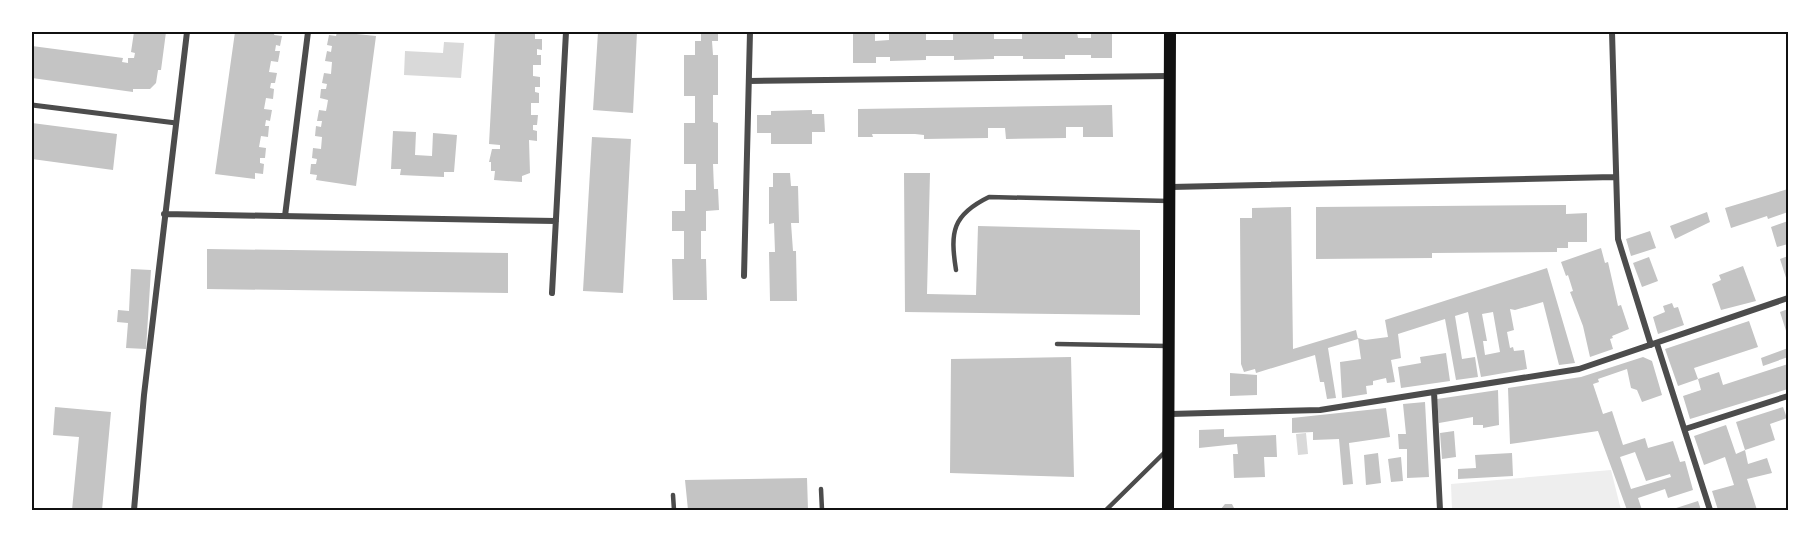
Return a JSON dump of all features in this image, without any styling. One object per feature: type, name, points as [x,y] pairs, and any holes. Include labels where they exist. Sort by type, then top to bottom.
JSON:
[{"type":"main road","points":[[1168,510],[1170,32]]},
{"type":"street","points":[[134,510],[164,214],[188,32]]},
{"type":"street","points":[[285,216],[308,32]]},
{"type":"street","points":[[552,293],[566,32]]},
{"type":"street","points":[[744,276],[750,32]]},
{"type":"street","points":[[1612,32],[1614,177],[1618,239],[1685,429],[1710,510]]},
{"type":"street","points":[[749,81],[1170,76]]},
{"type":"street","points":[[32,105],[176,123]]},
{"type":"street","points":[[1171,187],[1614,177]]},
{"type":"street","points":[[164,214],[556,221]]},
{"type":"street","points":[[1170,414],[1320,410],[1579,369],[1788,298]]},
{"type":"street","points":[[1434,392],[1440,510]]},
{"type":"street","points":[[1685,429],[1788,396]]},
{"type":"lane","points":[[956,270],[952,242],[956,224],[970,207],[989,197],[1170,201]]},
{"type":"lane","points":[[1057,344],[1170,346]]},
{"type":"lane","points":[[1106,510],[1169,448]]},
{"type":"lane","points":[[821,489],[822,510]]},
{"type":"lane","points":[[673,495],[674,510]]},
{"type":"shaded area","points":[[444,42],[464,43],[461,78],[404,75],[405,51],[443,53]]},
{"type":"shaded area","points":[[1306,433],[1308,454],[1298,455],[1296,434]]},
{"type":"shaded area","points":[[1611,470],[1621,510],[1452,510],[1451,484]]},
{"type":"building","points":[[134,32],[166,32],[161,70],[158,70],[156,83],[150,89],[133,89],[133,92],[32,78],[32,46],[123,58],[122,62],[128,63],[128,58],[134,58],[135,53],[131,52]]},
{"type":"building","points":[[235,32],[275,32],[274,35],[282,36],[280,46],[276,45],[275,51],[280,51],[278,62],[271,61],[269,72],[277,73],[275,83],[271,83],[270,88],[274,89],[273,99],[266,98],[264,109],[272,110],[270,121],[266,120],[265,126],[269,126],[268,137],[261,136],[259,147],[266,148],[265,158],[260,158],[260,163],[264,164],[263,174],[255,173],[255,179],[215,174]]},
{"type":"building","points":[[337,32],[376,36],[356,186],[316,180],[317,175],[310,174],[311,164],[316,164],[317,159],[312,158],[313,148],[321,149],[322,137],[315,136],[316,126],[321,127],[322,121],[317,121],[319,110],[326,111],[328,100],[320,98],[321,89],[326,89],[327,84],[322,83],[324,73],[331,74],[332,62],[325,61],[327,51],[331,52],[332,46],[327,45],[329,35],[336,36]]},
{"type":"building","points":[[495,32],[535,32],[535,39],[542,39],[542,50],[537,49],[537,55],[541,55],[541,65],[533,65],[533,76],[540,77],[540,87],[535,87],[535,92],[539,93],[539,103],[531,103],[531,115],[538,115],[537,125],[533,125],[533,130],[537,131],[537,141],[529,140],[530,173],[522,176],[522,182],[494,180],[495,171],[491,171],[491,162],[489,162],[492,149],[500,149],[500,145],[489,144]]},
{"type":"building","points":[[598,32],[637,32],[633,113],[593,110]]},
{"type":"building","points":[[701,32],[718,32],[718,41],[712,41],[713,55],[718,55],[718,95],[713,95],[713,122],[718,123],[718,164],[713,164],[714,189],[718,189],[719,210],[706,211],[706,231],[701,231],[701,259],[706,259],[707,300],[673,300],[672,259],[684,259],[684,231],[672,231],[672,211],[685,211],[685,190],[696,190],[696,164],[684,164],[684,123],[695,123],[695,96],[684,96],[684,55],[695,55],[695,41],[701,41]]},
{"type":"building","points":[[853,32],[875,32],[875,41],[889,40],[889,32],[926,32],[926,40],[953,40],[953,32],[994,32],[994,39],[1022,39],[1022,32],[1077,32],[1078,38],[1091,38],[1091,32],[1112,32],[1112,58],[1065,55],[1065,59],[994,56],[994,59],[954,60],[954,56],[926,56],[926,60],[890,61],[890,57],[876,57],[876,63],[853,63]]},
{"type":"building","points":[[1112,105],[1113,137],[1083,137],[1083,127],[1066,127],[1066,138],[1006,139],[1005,128],[988,128],[988,138],[924,139],[924,135],[915,134],[872,134],[873,137],[858,137],[858,109]]},
{"type":"building","points":[[812,110],[812,114],[824,114],[825,132],[812,132],[812,144],[771,144],[771,133],[757,133],[757,115],[771,115],[771,111]]},
{"type":"building","points":[[32,123],[117,134],[113,170],[32,159]]},
{"type":"building","points":[[393,131],[416,132],[415,155],[432,156],[433,133],[457,135],[454,172],[444,172],[444,177],[400,175],[401,169],[391,169]]},
{"type":"building","points":[[592,137],[631,139],[623,293],[583,291]]},
{"type":"building","points":[[773,173],[790,173],[791,186],[798,186],[799,223],[791,223],[793,251],[796,251],[797,301],[770,301],[769,252],[775,252],[774,223],[769,224],[769,187],[773,187]]},
{"type":"building","points":[[904,173],[930,173],[927,294],[976,295],[978,226],[1140,230],[1140,315],[905,312]]},
{"type":"building","points":[[1788,189],[1788,212],[1768,219],[1767,216],[1731,228],[1725,208]]},
{"type":"building","points":[[1566,205],[1566,214],[1587,213],[1587,242],[1568,242],[1568,248],[1557,248],[1557,252],[1432,253],[1432,258],[1316,259],[1316,207]]},
{"type":"building","points":[[1291,207],[1293,349],[1356,330],[1358,339],[1328,348],[1336,398],[1327,399],[1324,382],[1320,382],[1315,355],[1256,373],[1255,369],[1244,372],[1241,364],[1240,218],[1252,218],[1252,208]]},
{"type":"building","points":[[1707,212],[1710,222],[1675,239],[1670,226]]},
{"type":"building","points":[[1788,221],[1788,244],[1777,247],[1771,227]]},
{"type":"building","points":[[1650,231],[1656,248],[1631,256],[1626,239]]},
{"type":"building","points":[[1601,248],[1605,263],[1608,262],[1618,306],[1621,305],[1629,329],[1612,336],[1613,338],[1610,339],[1613,349],[1590,357],[1583,326],[1570,292],[1573,291],[1561,262]]},
{"type":"building","points":[[207,249],[508,253],[508,293],[207,289]]},
{"type":"building","points":[[1788,256],[1788,284],[1780,259]]},
{"type":"building","points":[[1649,257],[1658,281],[1642,287],[1633,263]]},
{"type":"building","points":[[1743,266],[1756,301],[1721,310],[1712,284],[1721,280],[1719,275]]},
{"type":"building","points":[[1547,268],[1575,363],[1559,365],[1543,302],[1515,310],[1510,309],[1514,330],[1507,332],[1510,348],[1513,347],[1514,351],[1524,350],[1527,369],[1481,377],[1468,312],[1455,316],[1462,359],[1475,357],[1478,377],[1456,380],[1445,319],[1398,334],[1401,358],[1391,360],[1395,382],[1387,383],[1386,378],[1373,381],[1373,385],[1366,386],[1367,394],[1342,398],[1340,362],[1361,359],[1358,338],[1365,340],[1388,337],[1385,320]],"holes":[[[1493,312],[1500,352],[1485,355],[1483,341],[1487,341],[1482,314]]]},
{"type":"building","points":[[131,269],[151,270],[146,349],[126,348],[128,323],[117,322],[118,310],[129,311]]},
{"type":"building","points":[[1672,303],[1674,308],[1678,307],[1684,325],[1658,334],[1653,317],[1665,312],[1663,306]]},
{"type":"building","points":[[1788,309],[1788,337],[1780,312]]},
{"type":"building","points":[[1749,321],[1758,347],[1694,368],[1698,379],[1678,386],[1665,349]]},
{"type":"building","points":[[1788,348],[1788,357],[1763,366],[1761,358]]},
{"type":"building","points":[[1446,353],[1450,381],[1401,388],[1398,367],[1421,363],[1420,357]]},
{"type":"building","points":[[1071,357],[1074,477],[950,473],[951,359]]},
{"type":"building","points":[[1643,357],[1652,361],[1662,395],[1642,402],[1637,390],[1631,388],[1627,369],[1598,379],[1599,382],[1593,384],[1603,414],[1612,411],[1623,445],[1645,438],[1648,448],[1673,441],[1680,462],[1685,461],[1693,490],[1668,498],[1665,489],[1638,498],[1642,510],[1627,510],[1598,431],[1510,444],[1508,388],[1581,377]],"holes":[[[1635,452],[1646,481],[1670,474],[1671,477],[1631,489],[1620,457]]]},
{"type":"building","points":[[1788,364],[1788,389],[1690,419],[1683,396],[1701,390],[1698,379],[1719,372],[1723,385]]},
{"type":"building","points":[[1230,373],[1257,375],[1257,395],[1230,396]]},
{"type":"building","points":[[1498,390],[1499,425],[1483,428],[1483,425],[1473,425],[1473,417],[1439,423],[1437,399]]},
{"type":"building","points":[[1425,402],[1429,477],[1407,478],[1407,449],[1399,449],[1398,434],[1406,434],[1403,404]]},
{"type":"building","points":[[55,407],[111,412],[102,510],[72,510],[79,437],[53,435]]},
{"type":"building","points":[[1783,407],[1787,418],[1770,424],[1775,440],[1745,450],[1736,422]]},
{"type":"building","points":[[1386,408],[1390,437],[1349,443],[1353,484],[1343,485],[1339,439],[1313,440],[1313,432],[1292,433],[1292,418]]},
{"type":"building","points":[[1726,425],[1736,454],[1745,450],[1748,464],[1767,458],[1772,473],[1747,479],[1757,510],[1718,510],[1712,491],[1734,485],[1725,457],[1704,465],[1694,436]]},
{"type":"building","points":[[1224,429],[1224,437],[1276,435],[1277,457],[1264,457],[1265,477],[1234,478],[1233,454],[1238,454],[1237,444],[1199,448],[1199,430]]},
{"type":"building","points":[[1454,431],[1456,457],[1442,459],[1440,433]]},
{"type":"building","points":[[1378,453],[1381,483],[1366,485],[1364,455]]},
{"type":"building","points":[[1512,453],[1513,476],[1458,479],[1458,469],[1476,468],[1475,455]]},
{"type":"building","points":[[1401,457],[1403,481],[1391,482],[1388,459]]},
{"type":"building","points":[[807,478],[808,510],[688,510],[685,480]]},
{"type":"building","points":[[1698,501],[1701,510],[1670,510]]},
{"type":"building","points":[[1225,504],[1232,504],[1235,510],[1220,510]]}]
